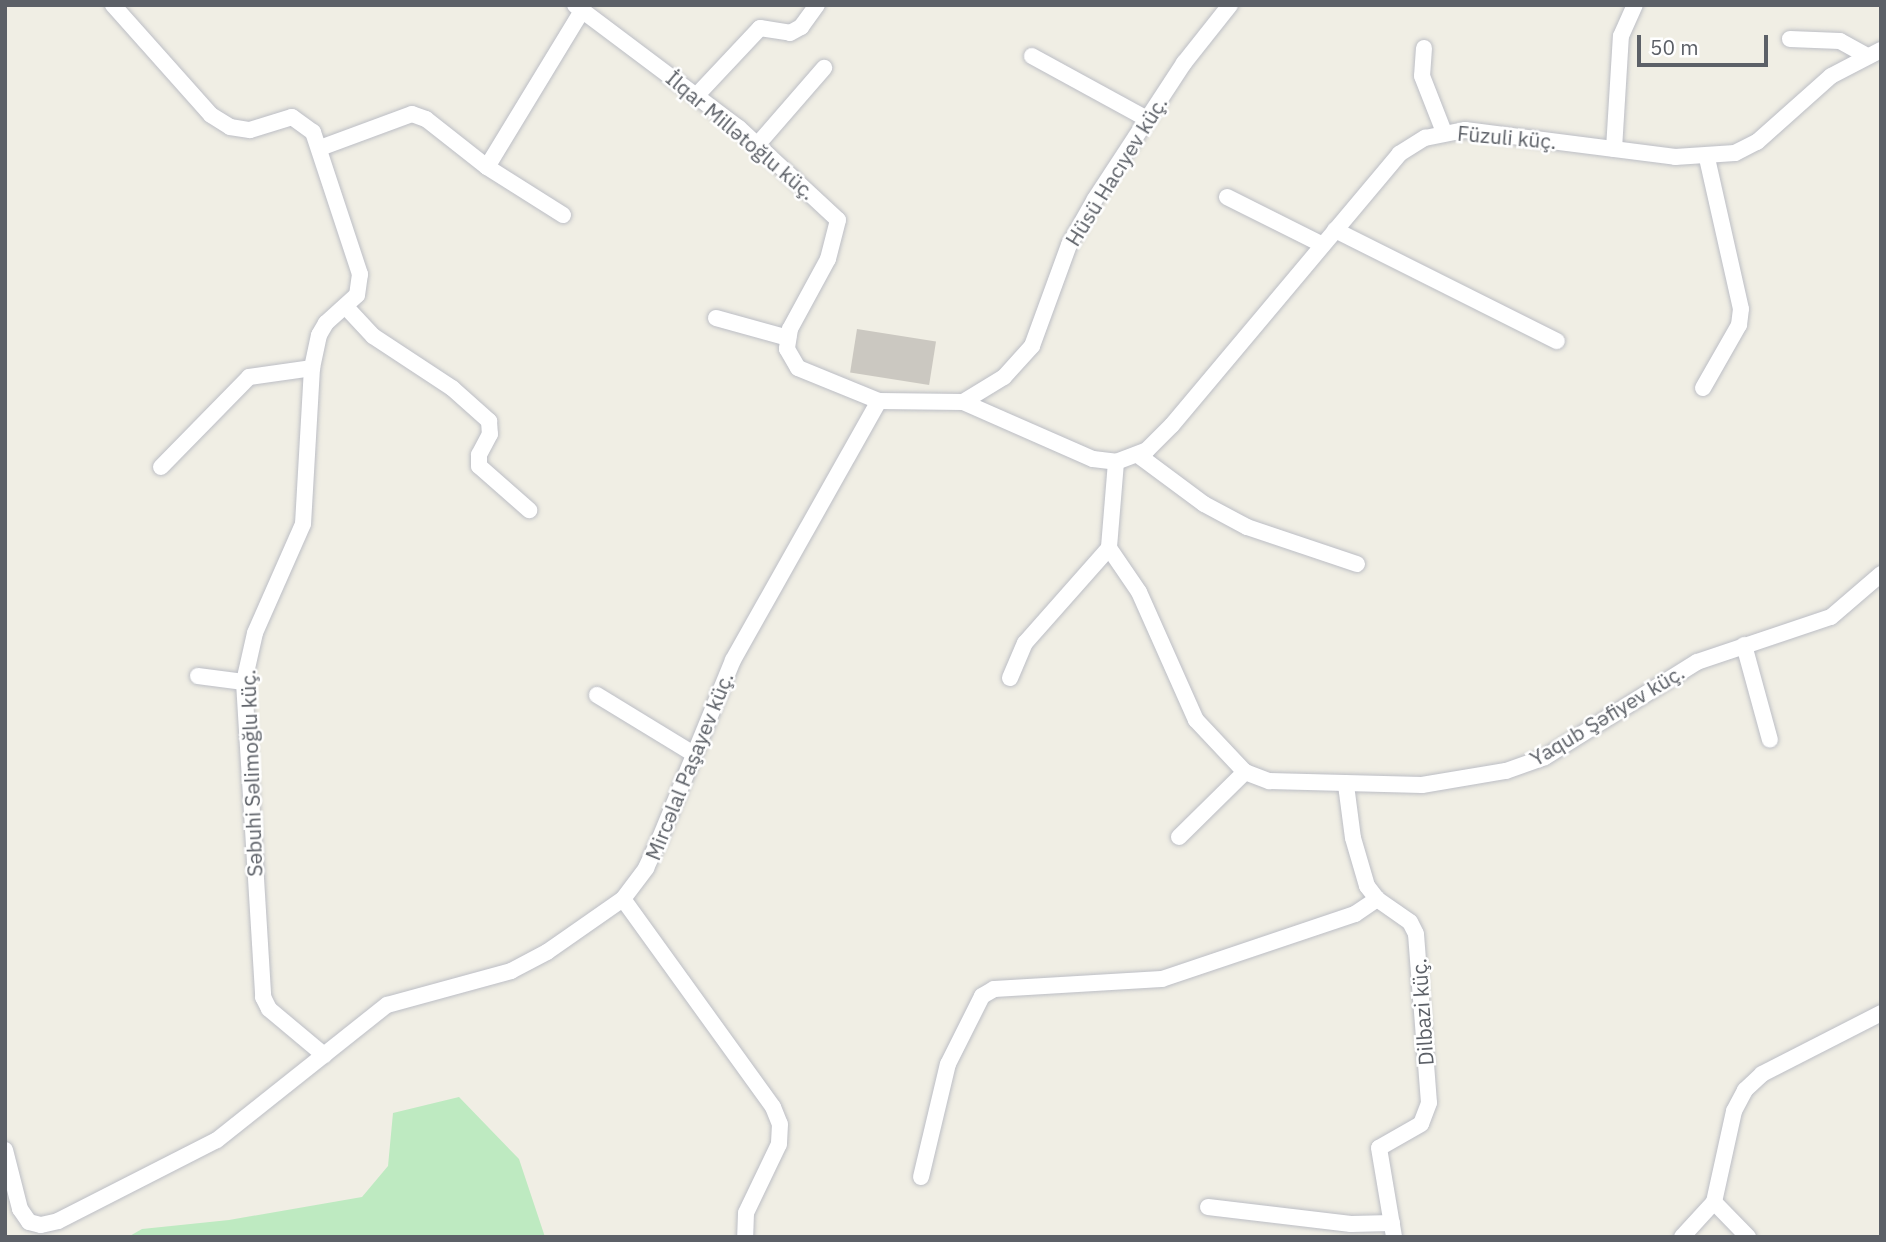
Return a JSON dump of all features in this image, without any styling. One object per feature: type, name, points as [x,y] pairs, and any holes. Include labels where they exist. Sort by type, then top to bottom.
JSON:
[{"type":"street","name":"Səbuhi Səlimoğlu küç.","points":[[113,5],[211,115],[230,127],[250,130],[292,117],[313,132],[360,274],[360,286],[346,307],[322,329],[312,368],[303,524],[255,633],[244,682],[263,997],[269,1009],[324,1055]]},
{"type":"street","points":[[697,95],[760,28],[790,33],[801,27],[817,5]]},
{"type":"street","name":"Hüsü Hacıyev küç.","points":[[963,402],[1004,377],[1032,346],[1069,245],[1147,119],[1230,5]]},
{"type":"street","points":[[1614,149],[1621,36],[1635,5]]},
{"type":"street","points":[[487,167],[579,8]]},
{"type":"street","name":"İlqar Millətoğlu küç.","points":[[579,8],[697,95],[758,144],[838,220],[836,242],[788,338]]},
{"type":"street","points":[[1790,39],[1840,41],[1873,52]]},
{"type":"street","points":[[1424,48],[1422,76],[1444,132]]},
{"type":"street","name":"Füzuli küç.","points":[[1116,462],[1138,455],[1172,425],[1399,154],[1444,132],[1465,130],[1707,158],[1735,153],[1757,142],[1832,76],[1873,52]]},
{"type":"street","points":[[1032,56],[1147,119]]},
{"type":"street","points":[[758,144],[824,68]]},
{"type":"street","points":[[320,148],[412,114],[426,119],[487,167],[563,215]]},
{"type":"street","points":[[1703,388],[1739,325],[1741,309],[1707,158]]},
{"type":"street","points":[[1227,197],[1323,245]]},
{"type":"street","points":[[1335,230],[1557,341]]},
{"type":"street","points":[[346,307],[373,336],[452,388],[489,421],[490,434],[479,455],[480,466],[528,510]]},
{"type":"street","points":[[716,318],[788,338],[786,349],[798,368],[878,401],[963,402],[1093,458],[1116,462],[1109,548],[1025,643],[1010,678]]},
{"type":"street","points":[[161,467],[249,377],[259,372],[312,368]]},
{"type":"street","name":"Mircəlal Paşayev küç.","points":[[5,1150],[20,1209],[29,1222],[41,1225],[58,1221],[217,1140],[387,1005],[511,971],[547,952],[623,899],[646,868],[733,660],[878,401]]},
{"type":"street","points":[[1138,455],[1204,504],[1247,527],[1357,564]]},
{"type":"street","name":"Yaqub Şəfiyev küç.","points":[[1109,548],[1139,592],[1196,720],[1245,772],[1269,782],[1346,785],[1422,785],[1506,771],[1545,757],[1697,662],[1830,617],[1881,574]]},
{"type":"street","points":[[1744,645],[1770,740]]},
{"type":"street","points":[[198,676],[244,682]]},
{"type":"street","points":[[597,695],[692,753]]},
{"type":"street","points":[[1179,837],[1245,772]]},
{"type":"street","name":"Dilbazi küç.","points":[[1346,785],[1359,863],[1377,899],[1410,922],[1416,934],[1429,1103],[1421,1124],[1379,1148],[1393,1230]]},
{"type":"street","points":[[623,899],[773,1107],[780,1125],[779,1144],[746,1213],[745,1237]]},
{"type":"street","points":[[921,1177],[948,1064],[982,996],[994,989],[1162,979],[1355,914],[1377,899]]},
{"type":"street","points":[[1682,1237],[1714,1202],[1734,1111],[1745,1090],[1762,1074],[1881,1013]]},
{"type":"street","points":[[1714,1202],[1748,1237]]},
{"type":"street","points":[[1208,1207],[1393,1230]]},
{"type":"green space","points":[[459,1097],[519,1159],[545,1237],[128,1237],[142,1229],[229,1220],[362,1197],[388,1166],[393,1113]]},
{"type":"building","points":[[857,329],[936,342],[929,385],[850,372]]}]
